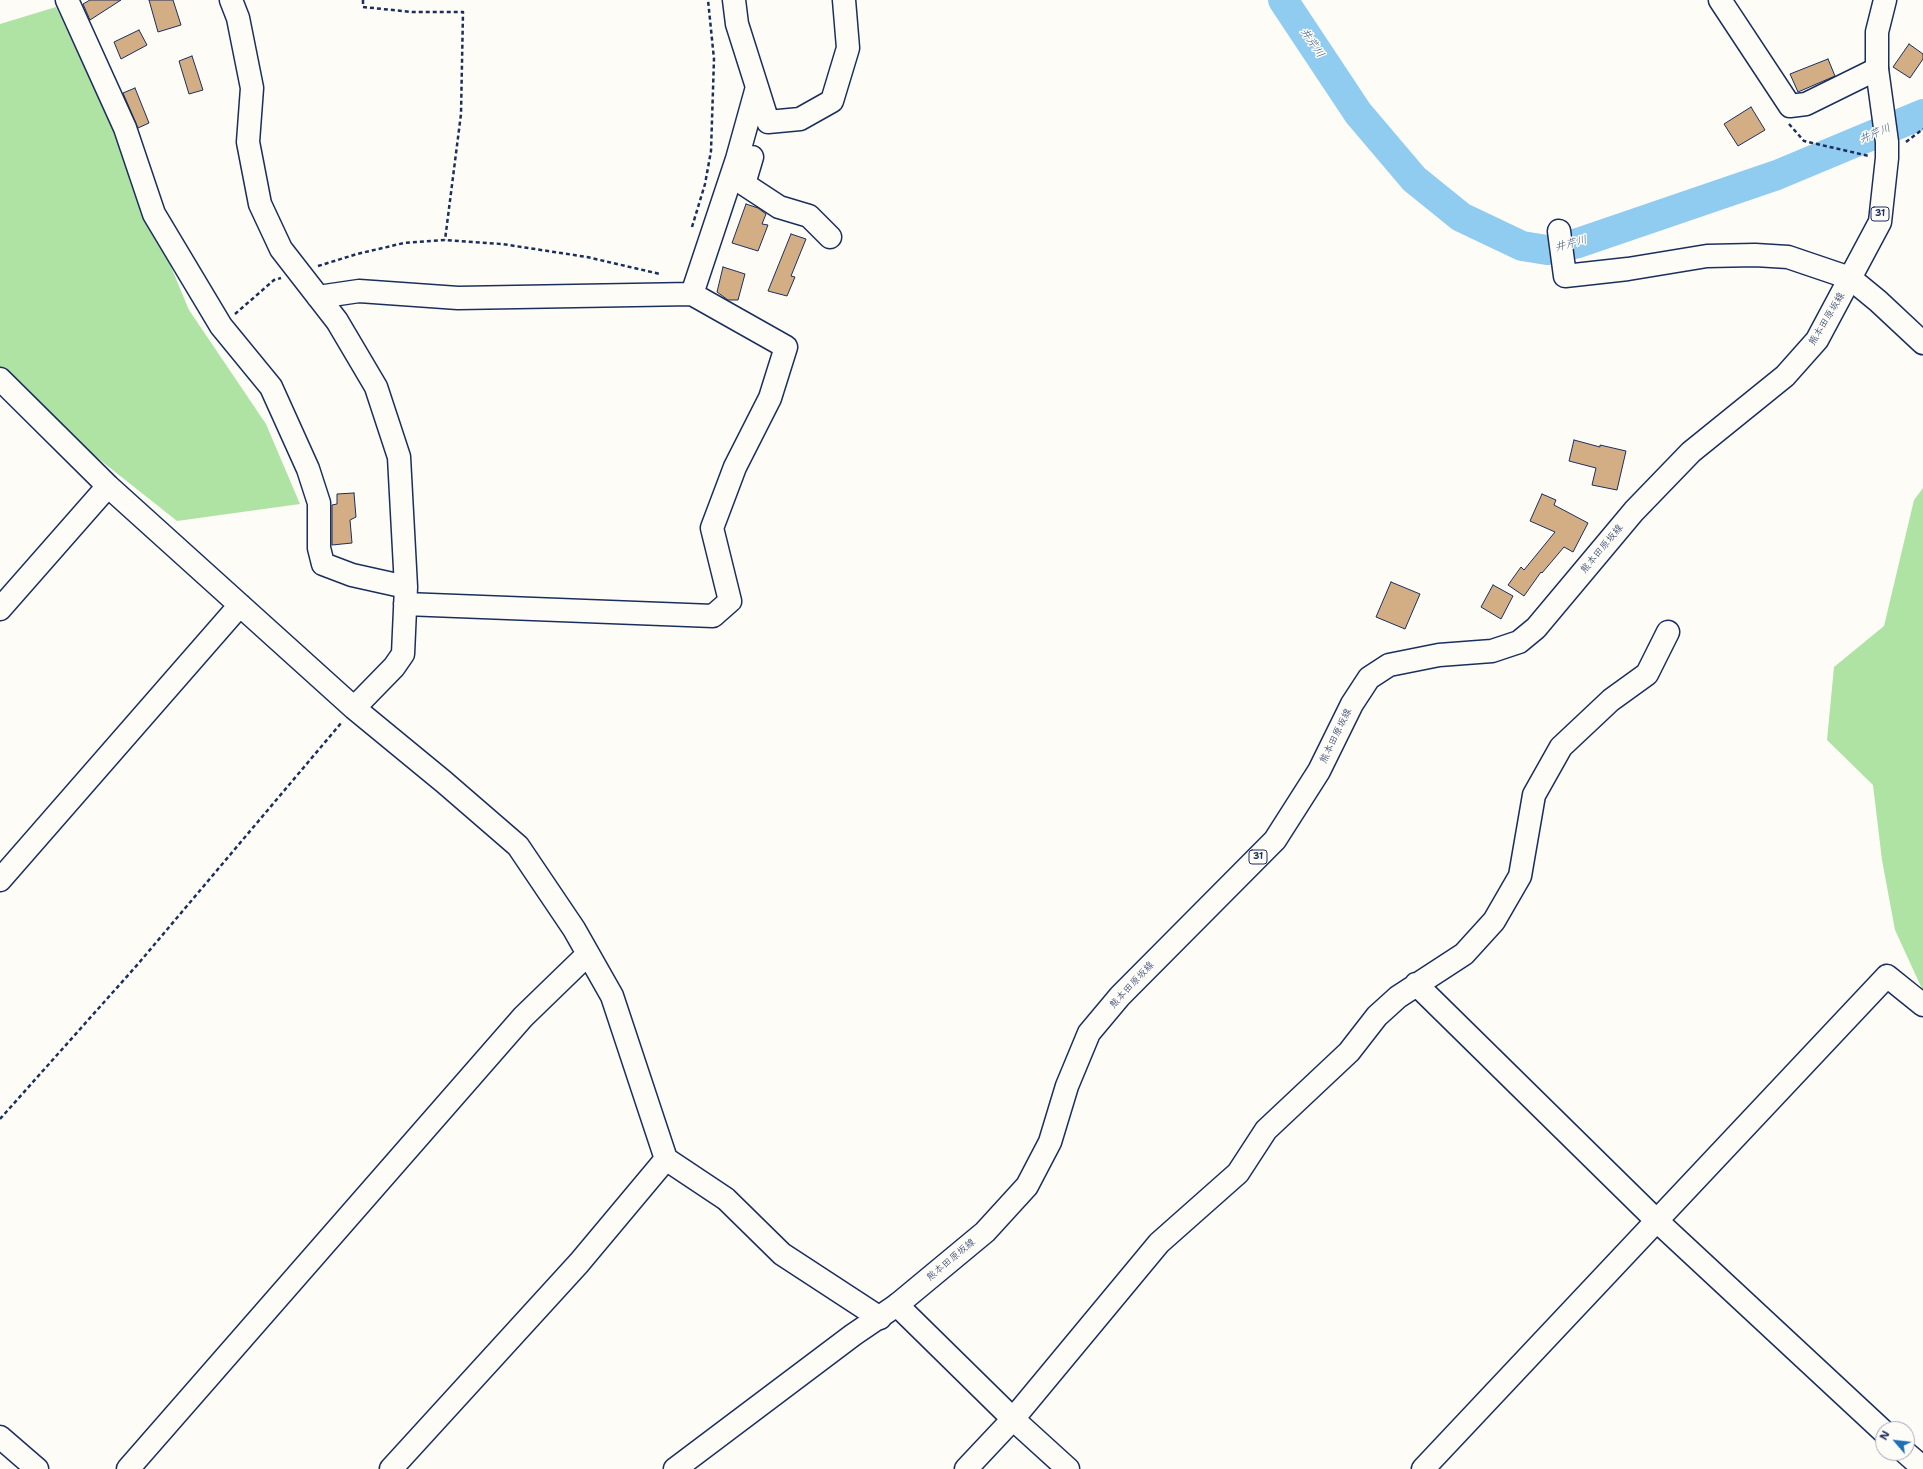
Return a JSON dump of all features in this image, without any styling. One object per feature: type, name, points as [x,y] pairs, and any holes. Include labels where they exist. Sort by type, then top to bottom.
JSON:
[{"type":"street","points":[[67,0],[125,128],[154,214],[221,326],[271,388],[308,469],[319,503],[319,548],[323,564],[405,595],[713,616],[730,601],[712,528],[735,467],[770,398],[786,347],[692,294],[458,298],[359,291],[318,297]]},
{"type":"street","points":[[231,0],[238,18],[252,88],[248,142],[260,204],[281,249],[348,339],[376,387],[399,456],[405,595],[403,654],[389,673],[354,708]]},
{"type":"street","points":[[734,0],[737,24],[768,122],[800,119],[832,101],[848,48],[844,0]]},
{"type":"street","points":[[1720,0],[1790,106],[1806,104],[1877,70]]},
{"type":"street","name":"熊本田原坂線","points":[[675,1469],[847,1340],[897,1305],[985,1232],[1028,1186],[1050,1142],[1067,1086],[1089,1033],[1120,996],[1275,840],[1319,771],[1352,704],[1369,678],[1389,665],[1439,655],[1492,651],[1519,642],[1536,628],[1634,511],[1691,452],[1785,376],[1817,340],[1880,222],[1887,158],[1887,142],[1877,70],[1876,32],[1885,0]]},
{"type":"street","points":[[692,294],[737,159],[757,87]]},
{"type":"street","points":[[757,87],[760,131],[744,184],[779,207],[809,216],[830,237]]},
{"type":"street","points":[[1559,231],[1565,276],[1582,275],[1707,256],[1755,255],[1788,257],[1850,278],[1878,301],[1923,343]]},
{"type":"street","points":[[0,379],[108,486],[354,708],[444,782],[518,846],[574,929],[612,996],[666,1159],[726,1199],[782,1254],[880,1318]]},
{"type":"street","points":[[0,609],[108,486]]},
{"type":"street","points":[[0,880],[240,605]]},
{"type":"street","points":[[966,1469],[1013,1419],[1159,1243],[1238,1173],[1266,1130],[1349,1052],[1377,1016],[1398,997],[1416,984],[1464,954],[1494,921],[1520,876],[1534,795],[1561,747],[1611,700],[1648,674],[1668,632]]},
{"type":"street","points":[[128,1469],[523,1017],[588,954]]},
{"type":"street","points":[[1423,1469],[1887,976],[1923,1005]]},
{"type":"street","points":[[1416,984],[1656,1220],[1875,1424]]},
{"type":"street","points":[[391,1469],[579,1263],[666,1159]]},
{"type":"street","points":[[897,1305],[1013,1419],[1068,1469]]},
{"type":"street","points":[[0,1437],[37,1469]]},
{"type":"path","points":[[363,0],[363,7],[412,12],[463,12],[461,114],[445,240]]},
{"type":"path","points":[[691,232],[705,184],[711,151],[714,59],[708,0]]},
{"type":"path","points":[[1804,141],[1868,156]]},
{"type":"path","points":[[312,268],[357,254],[404,243],[445,240],[502,244],[587,257],[660,274]]},
{"type":"path","points":[[221,326],[274,280],[282,278]]},
{"type":"path","points":[[0,1118],[138,964],[354,708]]},
{"type":"green space","points":[[56,7],[116,135],[189,310],[266,424],[300,504],[177,521],[85,448],[0,374],[0,24]]},
{"type":"green space","points":[[1923,488],[1923,991],[1895,930],[1882,860],[1873,785],[1827,740],[1834,667],[1884,626],[1914,500]]},
{"type":"building","points":[[90,0],[121,0],[90,20],[83,4]]},
{"type":"building","points":[[149,0],[173,0],[181,25],[158,32]]},
{"type":"building","points":[[139,30],[147,45],[121,59],[114,42]]},
{"type":"building","points":[[1909,44],[1923,54],[1923,59],[1910,78],[1893,67]]},
{"type":"building","points":[[192,56],[203,90],[189,94],[179,61]]},
{"type":"building","points":[[1828,59],[1835,76],[1798,92],[1790,74]]},
{"type":"building","points":[[135,88],[149,123],[138,128],[123,93]]},
{"type":"building","points":[[1751,107],[1765,130],[1738,146],[1724,124]]},
{"type":"building","points":[[746,204],[758,208],[766,214],[762,224],[768,225],[758,251],[732,243]]},
{"type":"building","points":[[791,234],[806,239],[791,276],[795,277],[787,296],[768,291]]},
{"type":"building","points":[[723,267],[745,274],[738,300],[728,300],[717,292]]},
{"type":"building","points":[[1574,440],[1600,447],[1600,445],[1626,451],[1617,490],[1592,485],[1596,468],[1569,461]]},
{"type":"building","points":[[354,493],[356,517],[350,520],[352,543],[332,545],[332,505],[337,504],[337,494]]},
{"type":"building","points":[[1542,494],[1556,500],[1554,505],[1588,523],[1573,552],[1564,547],[1542,573],[1541,572],[1524,596],[1508,585],[1521,567],[1524,570],[1555,532],[1530,521]]},
{"type":"building","points":[[1391,582],[1420,594],[1405,629],[1376,617]]},
{"type":"building","points":[[1493,585],[1513,596],[1501,619],[1481,607]]},
{"type":"waterway","name":"井芹川","points":[[1283,0],[1358,113],[1414,179],[1461,217],[1522,246],[1547,250],[1578,243],[1777,175],[1923,114]]}]
